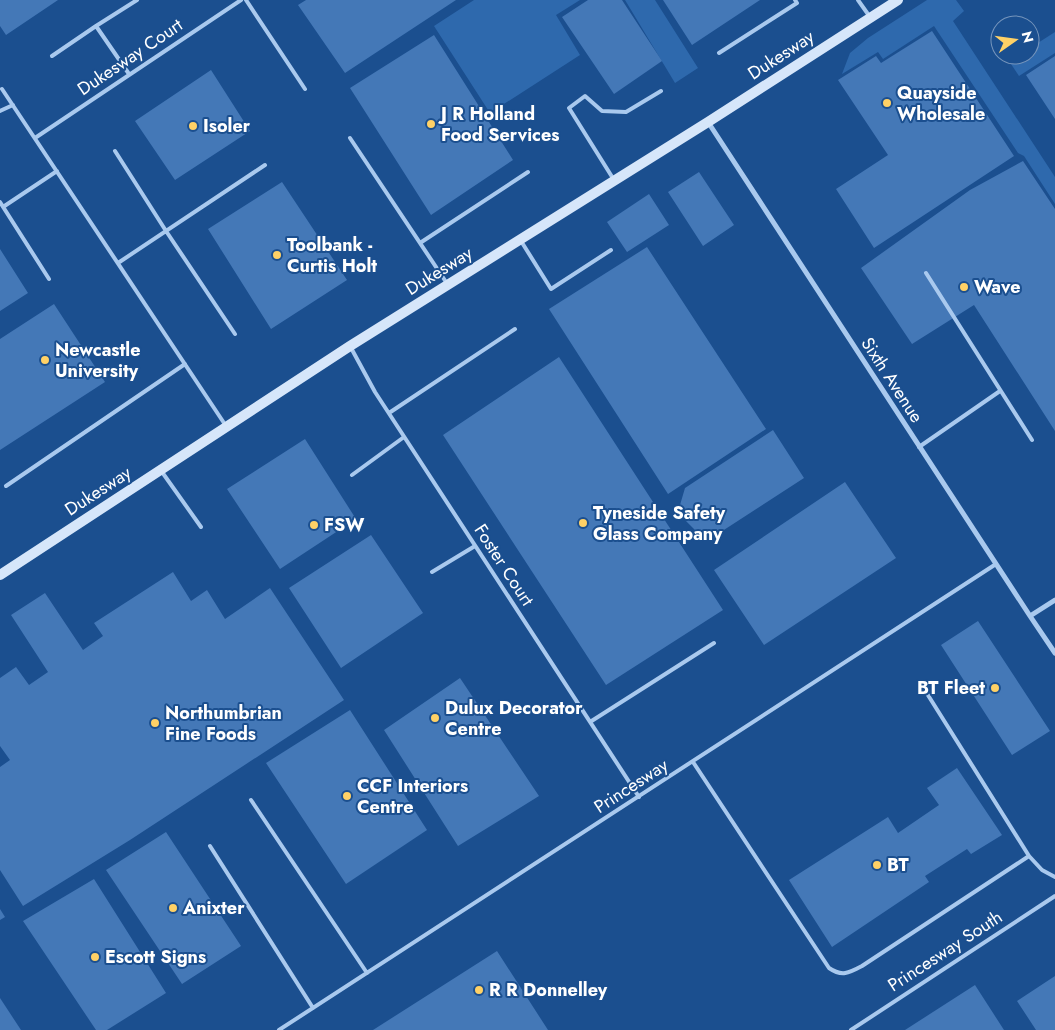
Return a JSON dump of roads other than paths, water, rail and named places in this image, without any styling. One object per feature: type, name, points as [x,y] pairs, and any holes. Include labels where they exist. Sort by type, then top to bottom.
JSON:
[{"type":"street","name":"Dukesway","points":[[0,575],[350,346],[708,122],[898,0]]},
{"type":"street","name":"Sixth Avenue","points":[[708,122],[1055,653]]},
{"type":"street","points":[[1030,616],[1055,600]]},
{"type":"lane","points":[[52,56],[137,0]]},
{"type":"lane","name":"Dukesway Court","points":[[35,138],[241,0]]},
{"type":"lane","points":[[246,0],[305,89]]},
{"type":"lane","points":[[719,53],[797,4],[795,0]]},
{"type":"lane","points":[[858,0],[870,18]]},
{"type":"lane","points":[[96,26],[129,74]]},
{"type":"lane","points":[[2,89],[226,426]]},
{"type":"lane","points":[[614,180],[569,108],[585,96],[602,111],[626,112],[661,90]]},
{"type":"lane","points":[[0,111],[13,106]]},
{"type":"lane","points":[[350,138],[448,285]]},
{"type":"lane","points":[[115,151],[235,334]]},
{"type":"lane","points":[[118,263],[265,165]]},
{"type":"lane","points":[[3,207],[56,171]]},
{"type":"lane","points":[[420,243],[528,172]]},
{"type":"lane","points":[[0,202],[48,278]]},
{"type":"lane","points":[[520,239],[551,289],[611,250]]},
{"type":"lane","points":[[926,274],[1032,440]]},
{"type":"lane","points":[[389,413],[515,329]]},
{"type":"lane","name":"Foster Court","points":[[350,346],[375,392],[639,797]]},
{"type":"lane","points":[[6,486],[185,364]]},
{"type":"lane","points":[[919,447],[1000,391]]},
{"type":"lane","points":[[352,475],[404,437]]},
{"type":"lane","points":[[160,470],[201,527]]},
{"type":"lane","points":[[432,572],[475,546]]},
{"type":"lane","name":"Princesway","points":[[279,1030],[996,564]]},
{"type":"lane","points":[[590,722],[714,643]]},
{"type":"lane","points":[[921,684],[1029,856],[1042,870],[1055,877]]},
{"type":"lane","points":[[693,762],[829,968],[836,973],[844,974],[862,966],[1029,856]]},
{"type":"lane","points":[[252,800],[367,973]]},
{"type":"lane","points":[[210,846],[313,1008]]},
{"type":"lane","name":"Princesway South","points":[[851,1030],[1055,896]]},
{"type":"place","name":"Quayside Wholesale","points":[[887,103]]},
{"type":"place","name":"J R Holland Food Services","points":[[431,124]]},
{"type":"place","name":"Isoler","points":[[193,126]]},
{"type":"place","name":"Toolbank - Curtis Holt","points":[[277,255]]},
{"type":"place","name":"Wave","points":[[964,287]]},
{"type":"place","name":"Newcastle University","points":[[45,360]]},
{"type":"place","name":"Tyneside Safety Glass Company","points":[[583,523]]},
{"type":"place","name":"FSW","points":[[314,525]]},
{"type":"place","name":"BT Fleet","points":[[995,688]]},
{"type":"place","name":"Dulux Decorator Centre","points":[[435,718]]},
{"type":"place","name":"Northumbrian Fine Foods","points":[[155,723]]},
{"type":"place","name":"CCF Interiors Centre","points":[[347,796]]},
{"type":"place","name":"BT","points":[[877,865]]},
{"type":"place","name":"Anixter","points":[[173,908]]},
{"type":"place","name":"Escott Signs","points":[[95,957]]},
{"type":"place","name":"R R Donnelley","points":[[479,990]]}]
